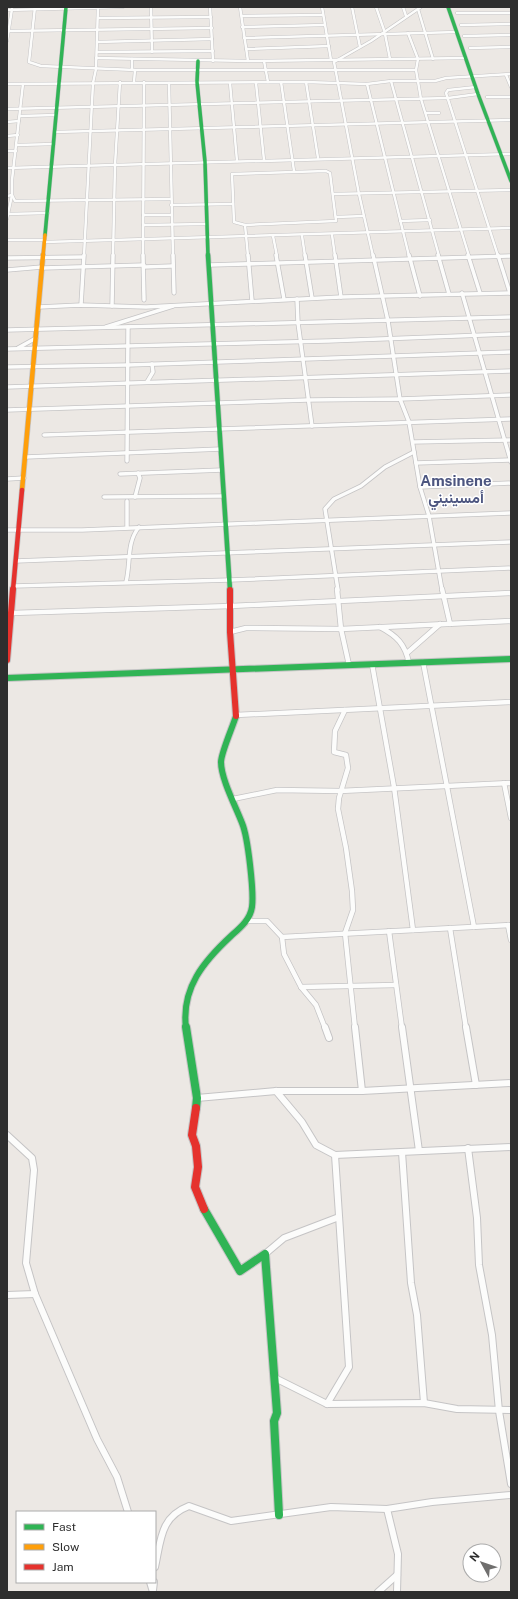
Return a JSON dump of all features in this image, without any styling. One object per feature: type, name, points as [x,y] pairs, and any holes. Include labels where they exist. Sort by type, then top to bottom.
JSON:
[{"type":"street","points":[[81,305],[91,130],[92,83],[96,69],[98,7]]},
{"type":"street","points":[[7,10],[35,8],[123,7]]},
{"type":"street","points":[[151,7],[152,52]]},
{"type":"street","points":[[210,7],[213,61]]},
{"type":"street","points":[[240,7],[248,61]]},
{"type":"street","points":[[322,7],[331,60]]},
{"type":"street","points":[[352,7],[360,47]]},
{"type":"street","points":[[376,7],[385,32],[390,60]]},
{"type":"street","points":[[403,7],[406,16]]},
{"type":"street","points":[[421,7],[385,32],[334,62],[336,69],[336,82],[344,124],[373,260],[388,320],[400,399],[409,422],[420,487],[429,516],[443,596],[450,624]]},
{"type":"street","points":[[448,7],[478,94],[511,181]]},
{"type":"street","points":[[35,8],[30,63],[41,66],[133,70],[416,70]]},
{"type":"street","points":[[7,660],[12,613],[10,599],[14,586],[66,8]]},
{"type":"street","points":[[7,41],[12,9]]},
{"type":"street","points":[[418,9],[433,59]]},
{"type":"street","points":[[457,14],[511,13]]},
{"type":"street","points":[[242,16],[323,14]]},
{"type":"street","points":[[98,18],[211,17]]},
{"type":"street","points":[[461,25],[511,24]]},
{"type":"street","points":[[242,27],[324,25]]},
{"type":"street","points":[[8,31],[212,28]]},
{"type":"street","points":[[385,32],[457,32]]},
{"type":"street","points":[[408,33],[418,59],[416,81],[480,293]]},
{"type":"street","points":[[244,38],[380,34]]},
{"type":"street","points":[[464,36],[511,35]]},
{"type":"street","points":[[97,42],[212,39]]},
{"type":"street","points":[[246,49],[329,46]]},
{"type":"street","points":[[470,48],[511,47]]},
{"type":"street","points":[[97,52],[213,51]]},
{"type":"street","points":[[134,82],[133,70],[135,52]]},
{"type":"street","points":[[96,58],[264,61],[466,58]]},
{"type":"street","points":[[198,61],[197,82],[205,162],[207,238],[220,403],[223,496],[230,580],[230,632],[236,714],[221,762],[243,824],[249,856],[252,907],[248,921],[209,956],[190,987],[185,1018],[197,1098],[192,1135],[196,1146],[198,1167],[195,1186],[210,1222],[240,1271],[265,1254],[284,1238],[339,1217]]},
{"type":"street","points":[[264,61],[267,70],[268,82]]},
{"type":"street","points":[[7,84],[120,82],[336,82],[367,84],[391,81],[416,81],[511,74]]},
{"type":"street","points":[[506,75],[511,87]]},
{"type":"street","points":[[391,81],[397,98],[449,294]]},
{"type":"street","points":[[112,306],[114,267],[113,201],[120,82]]},
{"type":"street","points":[[144,82],[144,300]]},
{"type":"street","points":[[281,82],[294,171]]},
{"type":"street","points":[[306,82],[318,158]]},
{"type":"street","points":[[168,83],[170,198],[172,224],[171,239],[174,293]]},
{"type":"street","points":[[230,83],[238,161]]},
{"type":"street","points":[[256,83],[264,160]]},
{"type":"street","points":[[7,219],[12,195],[12,180],[23,84]]},
{"type":"street","points":[[367,84],[386,157],[409,258],[420,296]]},
{"type":"street","points":[[39,307],[81,305],[146,307],[284,299],[420,296],[462,293],[510,293],[446,93],[448,90],[476,87]]},
{"type":"street","points":[[7,109],[144,104],[448,98],[478,94]]},
{"type":"street","points":[[487,97],[511,97]]},
{"type":"street","points":[[426,113],[439,112]]},
{"type":"street","points":[[20,116],[56,115]]},
{"type":"street","points":[[55,132],[511,120]]},
{"type":"street","points":[[7,122],[19,121]]},
{"type":"street","points":[[7,136],[18,135]]},
{"type":"street","points":[[17,145],[54,144]]},
{"type":"street","points":[[7,151],[16,151]]},
{"type":"street","points":[[7,168],[318,158],[511,154]]},
{"type":"street","points":[[294,171],[328,172],[333,194],[337,220],[333,222],[244,225],[234,222],[232,174],[294,171]]},
{"type":"street","points":[[7,180],[12,180]]},
{"type":"street","points":[[333,194],[511,190]]},
{"type":"street","points":[[12,195],[14,201],[49,202],[170,198]]},
{"type":"street","points":[[7,196],[12,195]]},
{"type":"street","points":[[171,205],[233,204]]},
{"type":"street","points":[[7,214],[48,213]]},
{"type":"street","points":[[143,215],[171,215]]},
{"type":"street","points":[[336,217],[364,216]]},
{"type":"street","points":[[400,221],[430,220]]},
{"type":"street","points":[[143,225],[207,224]]},
{"type":"street","points":[[244,225],[252,301]]},
{"type":"street","points":[[7,240],[143,240],[511,228]]},
{"type":"street","points":[[332,234],[341,297]]},
{"type":"street","points":[[273,236],[276,263],[284,299]]},
{"type":"street","points":[[302,236],[312,298]]},
{"type":"street","points":[[210,265],[373,260],[439,256],[511,256]]},
{"type":"street","points":[[7,258],[83,257]]},
{"type":"street","points":[[7,270],[42,267],[172,266]]},
{"type":"street","points":[[416,463],[511,461],[462,293]]},
{"type":"street","points":[[297,299],[298,323],[312,426]]},
{"type":"street","points":[[95,329],[181,304]]},
{"type":"street","points":[[7,330],[95,329],[511,317]]},
{"type":"street","points":[[127,461],[128,432],[126,407],[129,383],[128,327]]},
{"type":"street","points":[[7,349],[301,342],[511,334]]},
{"type":"street","points":[[16,349],[36,338]]},
{"type":"street","points":[[7,367],[128,365],[511,352]]},
{"type":"street","points":[[147,382],[153,372],[152,364]]},
{"type":"street","points":[[7,386],[511,371]]},
{"type":"street","points":[[7,410],[511,395]]},
{"type":"street","points":[[44,435],[511,419]]},
{"type":"street","points":[[413,442],[511,440]]},
{"type":"street","points":[[26,456],[221,452]]},
{"type":"street","points":[[349,665],[341,629],[339,600],[325,509],[334,500],[361,486],[385,467],[414,452]]},
{"type":"street","points":[[120,474],[222,470]]},
{"type":"street","points":[[135,497],[140,478],[138,473]]},
{"type":"street","points":[[7,478],[24,478]]},
{"type":"street","points":[[420,487],[511,483]]},
{"type":"street","points":[[104,497],[223,496]]},
{"type":"street","points":[[127,501],[127,527]]},
{"type":"street","points":[[7,530],[140,527],[511,513]]},
{"type":"street","points":[[126,582],[130,557],[129,545],[134,534],[140,527]]},
{"type":"street","points":[[16,561],[511,542]]},
{"type":"street","points":[[14,586],[230,580],[335,574],[511,568]]},
{"type":"street","points":[[12,613],[231,606],[511,593]]},
{"type":"street","points":[[230,632],[246,628],[341,629],[511,621]]},
{"type":"street","points":[[407,653],[440,624]]},
{"type":"street","points":[[380,627],[399,637],[407,653],[409,663]]},
{"type":"street","points":[[7,678],[511,659]]},
{"type":"street","points":[[423,662],[430,706],[448,785],[474,927]]},
{"type":"street","points":[[372,664],[394,787],[412,930]]},
{"type":"street","points":[[236,714],[511,702]]},
{"type":"street","points":[[345,710],[335,731],[334,752],[346,755],[349,762],[347,777],[340,791],[338,806],[345,841],[353,909],[345,934],[362,1091]]},
{"type":"street","points":[[504,783],[511,818]]},
{"type":"street","points":[[234,799],[277,790],[340,791],[394,787],[511,783]]},
{"type":"street","points":[[248,921],[267,921],[282,937],[284,954],[301,987],[316,1005],[329,1038]]},
{"type":"street","points":[[282,937],[509,925],[511,940]]},
{"type":"street","points":[[450,928],[476,1085]]},
{"type":"street","points":[[389,931],[419,1151]]},
{"type":"street","points":[[301,987],[396,985]]},
{"type":"street","points":[[197,1098],[276,1091],[362,1091],[511,1083]]},
{"type":"street","points":[[276,1091],[302,1122],[316,1145],[335,1155],[511,1146]]},
{"type":"street","points":[[7,1135],[32,1158],[34,1170],[26,1263],[35,1294],[97,1439],[117,1476],[128,1511]]},
{"type":"street","points":[[468,1148],[477,1218],[480,1265],[492,1335],[499,1411],[511,1484]]},
{"type":"street","points":[[402,1152],[412,1283],[417,1315],[424,1403]]},
{"type":"street","points":[[326,1404],[349,1367],[335,1155]]},
{"type":"street","points":[[265,1254],[277,1413],[274,1421],[279,1515]]},
{"type":"street","points":[[7,1295],[35,1294]]},
{"type":"street","points":[[275,1378],[326,1404],[424,1403],[457,1408],[499,1411],[511,1410]]},
{"type":"street","points":[[156,1562],[163,1528],[176,1511],[189,1506],[231,1521],[331,1507],[388,1509],[432,1502],[511,1495]]},
{"type":"street","points":[[388,1509],[398,1554],[397,1592]]},
{"type":"street","points":[[378,1592],[397,1575]]},
{"type":"traffic: fast","points":[[45,235],[66,7]]},
{"type":"traffic: fast","points":[[448,7],[478,94],[511,181]]},
{"type":"traffic: fast","points":[[198,61],[197,82],[205,162],[207,238],[230,590]]},
{"type":"traffic: fast","points":[[7,678],[511,659]]},
{"type":"traffic: fast","points":[[196,1108],[197,1098],[185,1018],[190,987],[209,957],[247,921],[252,907],[249,856],[243,825],[228,788],[221,762],[236,716]]},
{"type":"traffic: fast","points":[[204,1209],[210,1222],[240,1271],[265,1254],[277,1413],[274,1421],[279,1515]]},
{"type":"traffic: slow","points":[[22,490],[45,235]]},
{"type":"traffic: jam","points":[[7,660],[22,490]]},
{"type":"traffic: jam","points":[[230,590],[230,632],[236,716]]},
{"type":"traffic: jam","points":[[196,1108],[192,1135],[196,1146],[198,1167],[195,1187],[204,1209]]},
{"type":"district","name":"Amsinene أمسينيني","points":[[456,490]]}]
